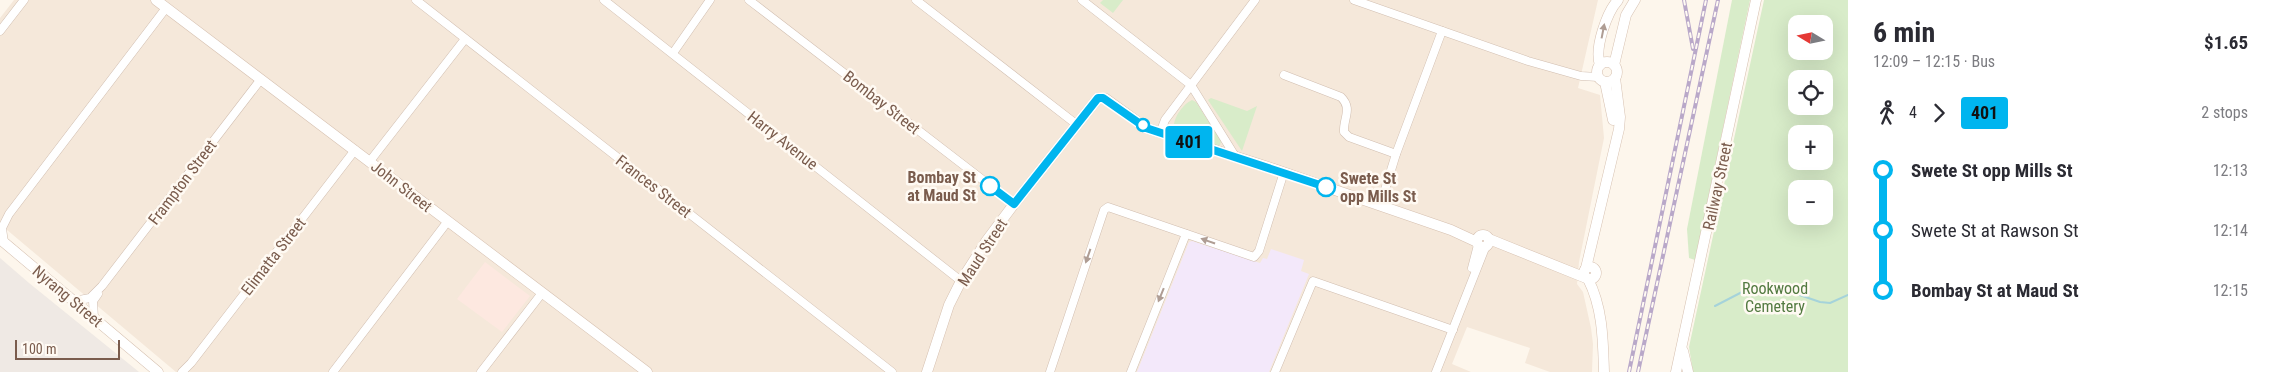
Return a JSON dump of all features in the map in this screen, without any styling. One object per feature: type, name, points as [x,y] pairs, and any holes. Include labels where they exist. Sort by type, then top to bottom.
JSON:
[{"type":"street","points":[[0,31],[24,0]]},
{"type":"street","name":"John Street","points":[[156,0],[542,293],[634,368],[647,372]]},
{"type":"street","name":"Frances Street","points":[[416,0],[892,372]]},
{"type":"street","name":"Harry Avenue","points":[[604,0],[961,281]]},
{"type":"street","points":[[673,53],[710,0]]},
{"type":"street","name":"Bombay Street","points":[[749,0],[1014,204]]},
{"type":"street","points":[[916,0],[1076,124]]},
{"type":"street","points":[[1082,0],[1191,85],[1235,156]]},
{"type":"street","points":[[1255,0],[1165,120],[1160,133],[1284,172],[1483,243],[1512,250],[1567,269],[1589,272]]},
{"type":"street","points":[[1354,0],[1528,61],[1581,76],[1606,79],[1617,71],[1614,65],[1625,19],[1635,0]]},
{"type":"street","name":"Railway Street","points":[[1676,372],[1756,0]]},
{"type":"street","points":[[1601,372],[1604,338],[1589,272],[1592,242],[1617,138],[1620,117],[1606,79],[1597,71],[1600,65],[1602,35],[1615,3]]},
{"type":"street","points":[[2,241],[2,228],[9,214],[166,8]]},
{"type":"street","points":[[1380,206],[1396,154],[1442,31]]},
{"type":"street","points":[[370,161],[465,39]]},
{"type":"street","points":[[1600,65],[1607,62],[1614,65]]},
{"type":"street","points":[[1284,75],[1341,97],[1346,102],[1348,111],[1343,125],[1344,132],[1349,137],[1396,154]]},
{"type":"street","name":"Frampton Street","points":[[94,318],[93,301],[102,286],[261,79]]},
{"type":"street","name":"Maud Street","points":[[927,372],[949,305],[961,281],[987,240],[1098,98],[1106,99],[1146,128],[1160,133]]},
{"type":"street","name":"Elimatta Street","points":[[182,372],[191,363],[355,150]]},
{"type":"street","points":[[1050,372],[1104,210],[1108,207],[1254,257],[1259,251],[1284,172]]},
{"type":"street","points":[[0,221],[9,214]]},
{"type":"street","points":[[333,372],[448,221]]},
{"type":"street","points":[[1131,372],[1186,234]]},
{"type":"street","name":"Nyrang Street","points":[[2,241],[158,372]]},
{"type":"street","points":[[1436,372],[1468,290],[1483,243]]},
{"type":"street","points":[[1275,372],[1312,281],[1453,330]]},
{"type":"street","name":"Frampton Street","points":[[74,301],[90,298],[102,286]]},
{"type":"street","points":[[481,372],[542,293]]},
{"type":"street","points":[[1684,338],[1684,356],[1688,372]]},
{"type":"street","name":"Elimatta Street","points":[[187,372],[191,363]]},
{"type":"shaded area","points":[[14,0],[1598,0],[1578,88],[1600,95],[1604,138],[1579,262],[1577,284],[1583,292],[1591,328],[1593,344],[1592,372],[1550,372],[1525,363],[1530,348],[1467,327],[1452,364],[1471,372],[176,372],[0,224],[0,18]]},
{"type":"shaded area","points":[[1192,241],[1260,263],[1263,258],[1267,259],[1271,249],[1304,260],[1301,271],[1309,274],[1269,372],[1137,372],[1189,242]]},
{"type":"shaded area","points":[[0,258],[29,283],[139,372],[0,372]]},
{"type":"shaded area","points":[[485,262],[530,296],[502,332],[457,299]]},
{"type":"green space","points":[[1103,0],[1123,0],[1113,13],[1100,3]]},
{"type":"green space","points":[[1732,0],[1750,0],[1695,260],[1689,258],[1687,229]]},
{"type":"green space","name":"Rookwood Cemetery","points":[[1764,0],[1848,0],[1848,372],[1693,372],[1689,347]]},
{"type":"green space","points":[[1211,98],[1247,111],[1257,106],[1242,151],[1208,100]]},
{"type":"green space","points":[[1192,100],[1196,102],[1221,141],[1220,145],[1181,134],[1174,129],[1179,112]]},
{"type":"waterway","points":[[1715,306],[1744,291],[1788,291],[1820,302],[1830,303],[1848,295]]},
{"type":"railway","points":[[1684,0],[1693,49]]},
{"type":"railway","points":[[1629,372],[1706,0]]},
{"type":"railway","points":[[1638,372],[1718,0]]},
{"type":"bus line","name":"401","points":[[990,186],[1014,204],[1076,124],[1098,98],[1103,98],[1146,128],[1326,187]]},
{"type":"place","name":"Bombay St at Maud St","points":[[990,186]]},
{"type":"place","name":"Swete St opp Mills St","points":[[1326,187]]}]
